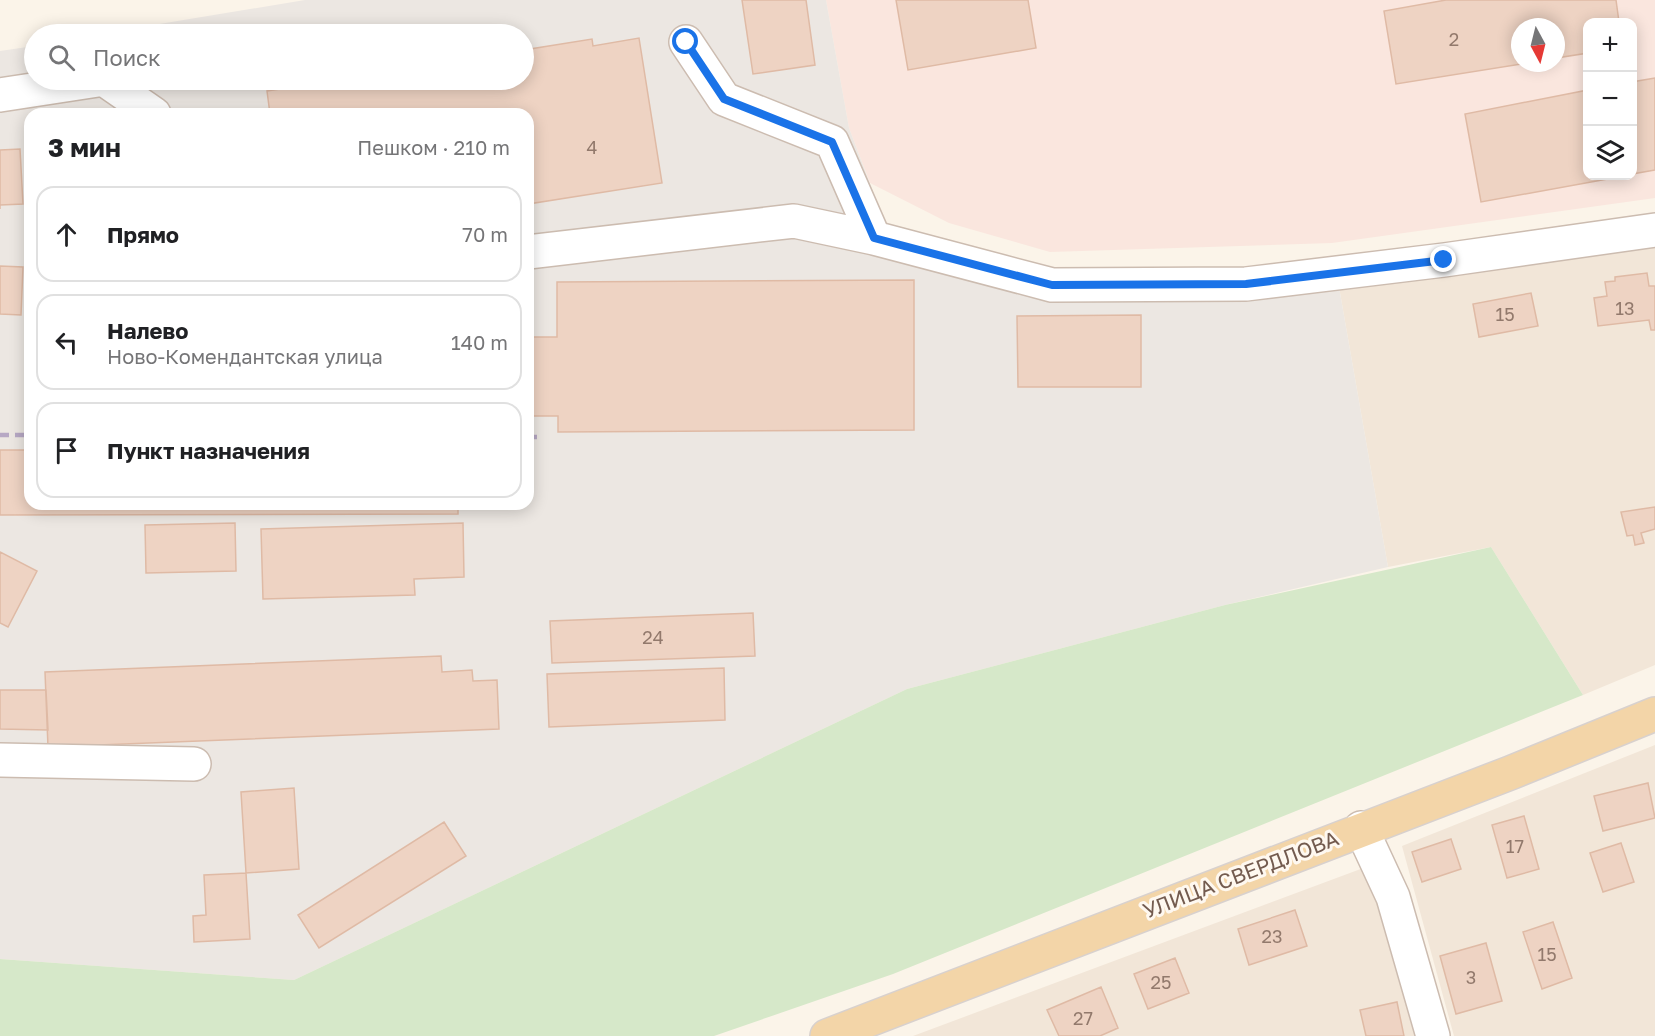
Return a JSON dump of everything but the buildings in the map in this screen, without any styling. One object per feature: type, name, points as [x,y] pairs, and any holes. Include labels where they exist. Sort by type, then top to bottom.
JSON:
[{"type":"main road","name":"УЛИЦА СВЕРДЛОВА","points":[[844,1033],[1361,828],[1510,773],[1655,714]]},
{"type":"street","points":[[686,42],[724,99],[832,142],[874,238]]},
{"type":"street","points":[[0,95],[33,90]]},
{"type":"street","points":[[119,90],[145,108]]},
{"type":"street","points":[[534,251],[795,221],[874,238],[1052,285],[1235,284],[1444,260],[1655,230]]},
{"type":"street","points":[[0,760],[194,764]]},
{"type":"street","points":[[1361,828],[1393,897],[1433,1036]]},
{"type":"shaded area","points":[[305,0],[826,0],[849,128],[900,263],[1059,298],[1339,287],[1388,567],[1225,605],[907,689],[294,980],[0,959],[0,51],[24,47],[24,90],[534,90],[534,24],[160,24]]},
{"type":"shaded area","points":[[826,0],[1655,0],[1655,198],[1332,243],[1050,252],[949,223],[870,183],[849,128]]},
{"type":"shaded area","points":[[1655,243],[1655,665],[1583,695],[1491,547],[1388,567],[1339,287]]},
{"type":"shaded area","points":[[1655,745],[1655,1036],[1454,1036],[1402,846]]},
{"type":"shaded area","points":[[1366,867],[1415,1036],[913,1036]]},
{"type":"green space","points":[[1491,547],[1583,695],[893,974],[714,1036],[0,1036],[0,959],[294,980],[907,689],[1225,605]]},
{"type":"railway","points":[[0,435],[24,435]]},
{"type":"railway","points":[[534,437],[542,437]]},
{"type":"route","points":[[686,42],[724,99],[832,142],[874,238],[1052,285],[1246,284],[1444,260]]}]
